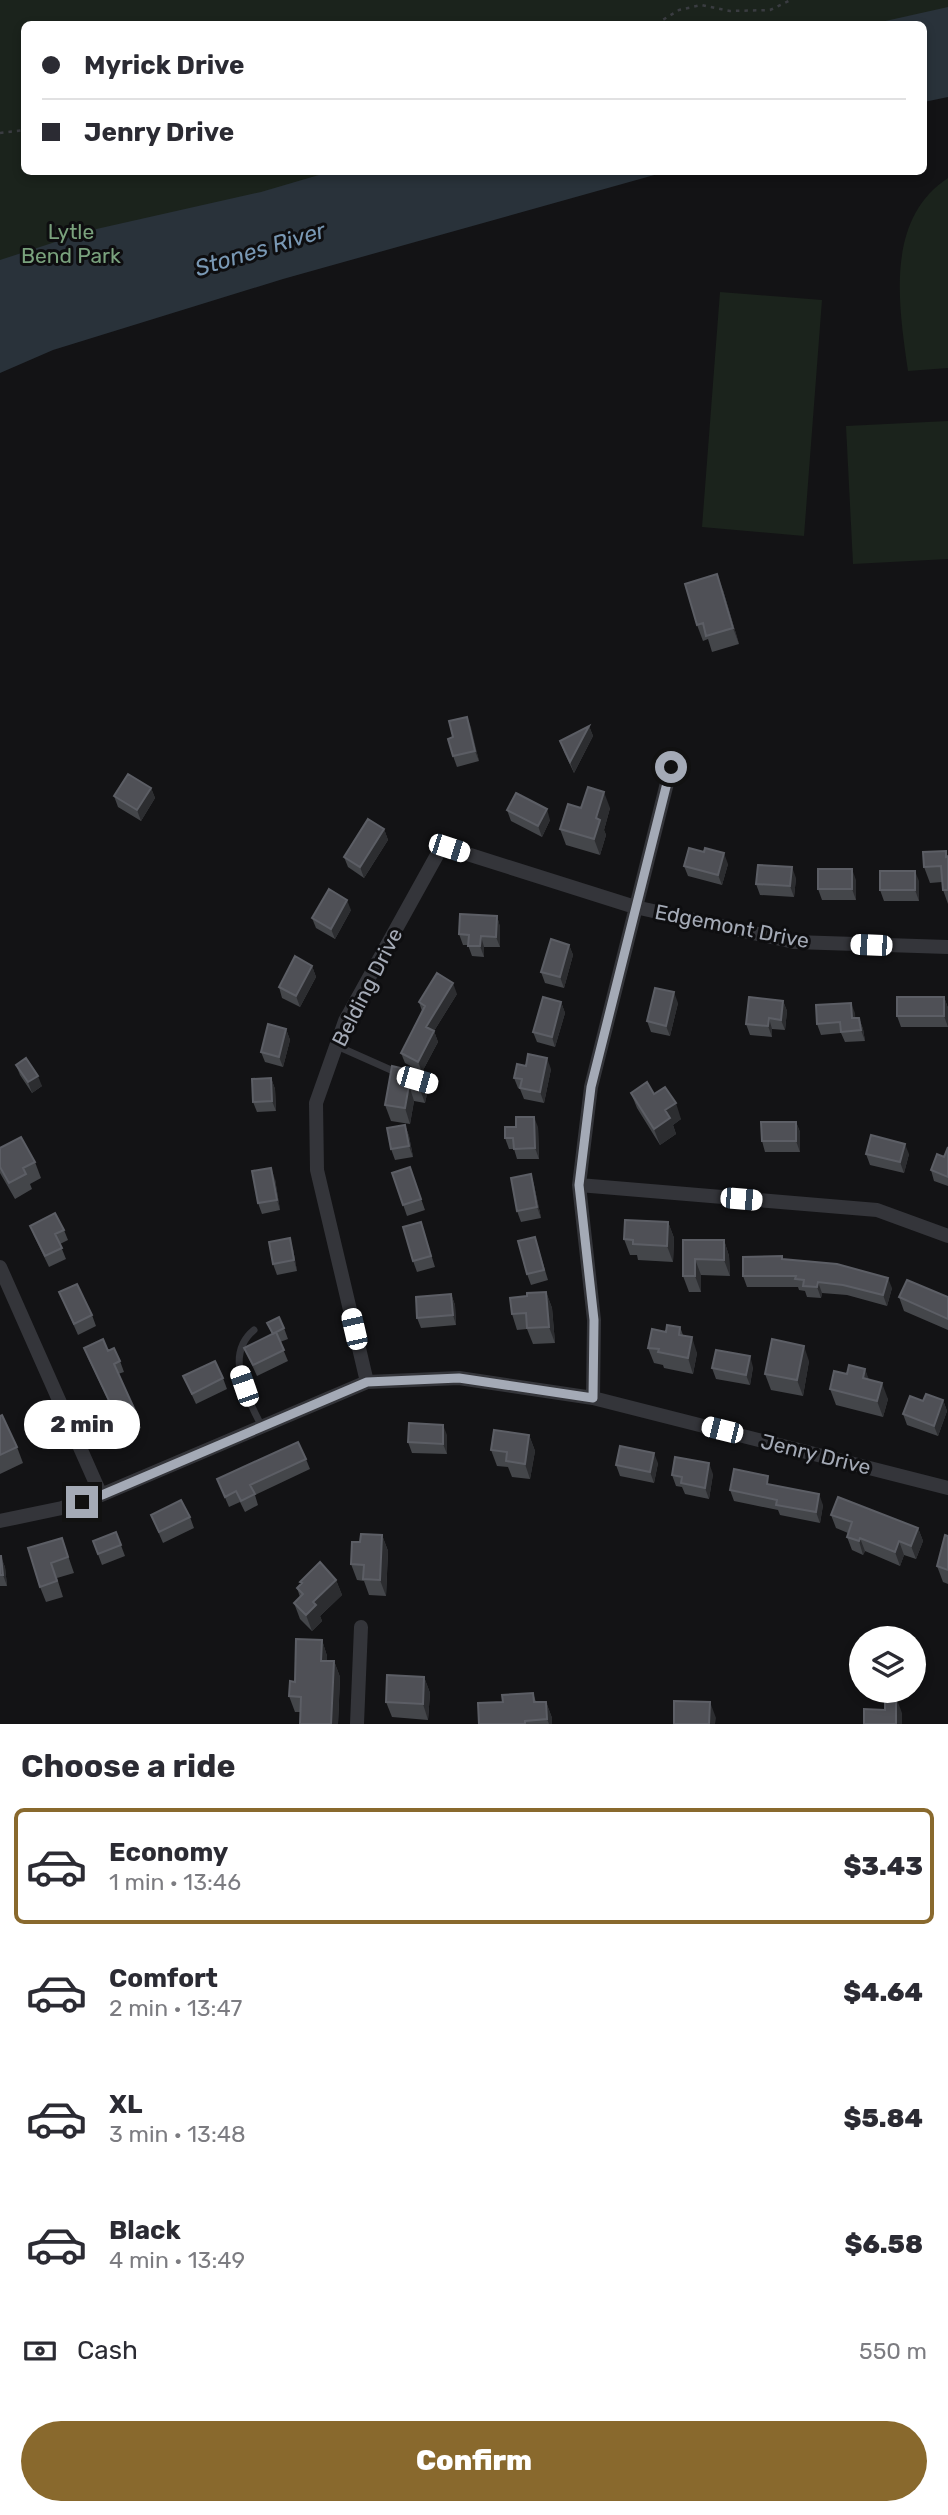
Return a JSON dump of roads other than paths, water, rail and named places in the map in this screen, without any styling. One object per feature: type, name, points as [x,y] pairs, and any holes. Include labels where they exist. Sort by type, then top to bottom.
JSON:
[{"type":"street","points":[[593,1398],[594,1320],[579,1185],[591,1087],[671,767]]},
{"type":"street","name":"Edgemont Drive","points":[[442,846],[635,907],[794,942],[948,947]]},
{"type":"street","name":"Belding Drive","points":[[367,1382],[317,1170],[316,1103],[345,1021],[442,846]]},
{"type":"street","points":[[579,1185],[877,1210],[948,1236]]},
{"type":"street","points":[[0,1266],[102,1495]]},
{"type":"street","name":"Jenry Drive","points":[[0,1521],[62,1508],[102,1495],[367,1382],[459,1378],[593,1398],[948,1488]]},
{"type":"street","points":[[357,1724],[361,1627]]},
{"type":"lane","points":[[337,1046],[402,1075],[432,1084]]},
{"type":"lane","points":[[254,1331],[245,1338],[240,1351],[239,1371],[262,1427]]},
{"type":"water","points":[[948,7],[948,97],[927,101],[927,21],[885,21]]},
{"type":"water","name":"Stones River","points":[[319,175],[654,175],[283,279],[53,350],[0,373],[0,260],[92,230],[261,192]]},
{"type":"park label","name":"Lytle Bend Park","points":[[71,243]]}]
